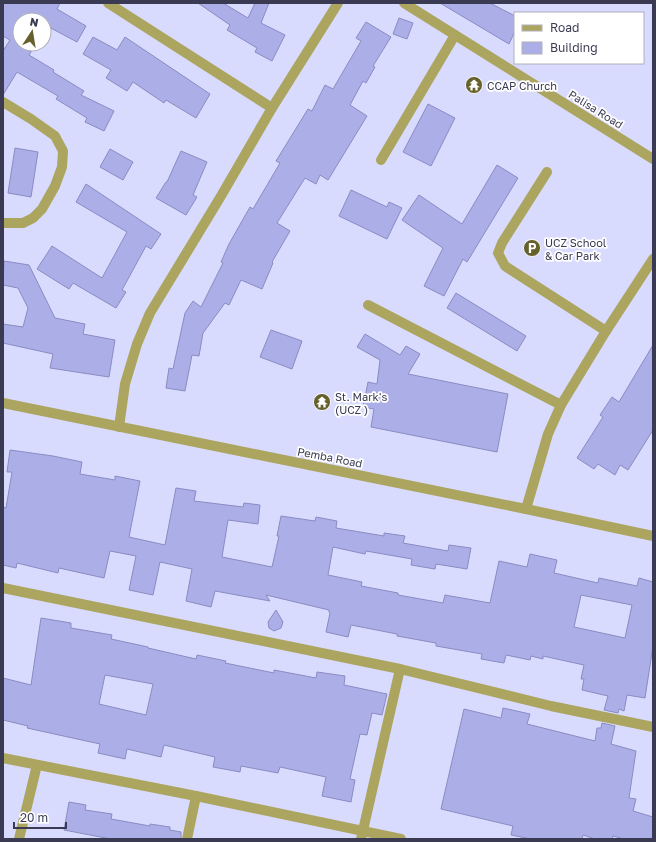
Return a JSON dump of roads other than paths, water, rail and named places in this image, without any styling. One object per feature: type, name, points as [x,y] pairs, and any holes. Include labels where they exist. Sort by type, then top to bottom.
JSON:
[{"type":"street","points":[[108,3],[272,108]]},
{"type":"street","points":[[119,426],[125,384],[137,344],[150,313],[272,108],[338,3]]},
{"type":"street","name":"Palisa Road","points":[[404,3],[653,159]]},
{"type":"street","points":[[381,160],[455,35]]},
{"type":"street","points":[[3,102],[55,136],[63,151],[62,167],[55,186],[42,208],[33,218],[23,223],[3,223]]},
{"type":"street","points":[[547,172],[502,243],[498,253],[505,266],[606,331]]},
{"type":"street","points":[[526,509],[548,434],[561,405],[606,331],[653,259]]},
{"type":"street","points":[[368,305],[561,405]]},
{"type":"street","name":"Pemba Road","points":[[3,403],[653,536]]},
{"type":"street","points":[[3,588],[400,669],[551,706],[653,727]]},
{"type":"street","points":[[362,835],[400,669]]},
{"type":"street","points":[[3,758],[196,796],[362,835],[401,839]]},
{"type":"street","points":[[19,839],[37,765]]},
{"type":"street","points":[[188,839],[196,796]]},
{"type":"place","name":"CCAP Church","points":[[474,85]]},
{"type":"place","name":"UCZ School & Car Park","points":[[532,248]]},
{"type":"place","name":"St. Mark's (UCZ )","points":[[322,402]]}]
